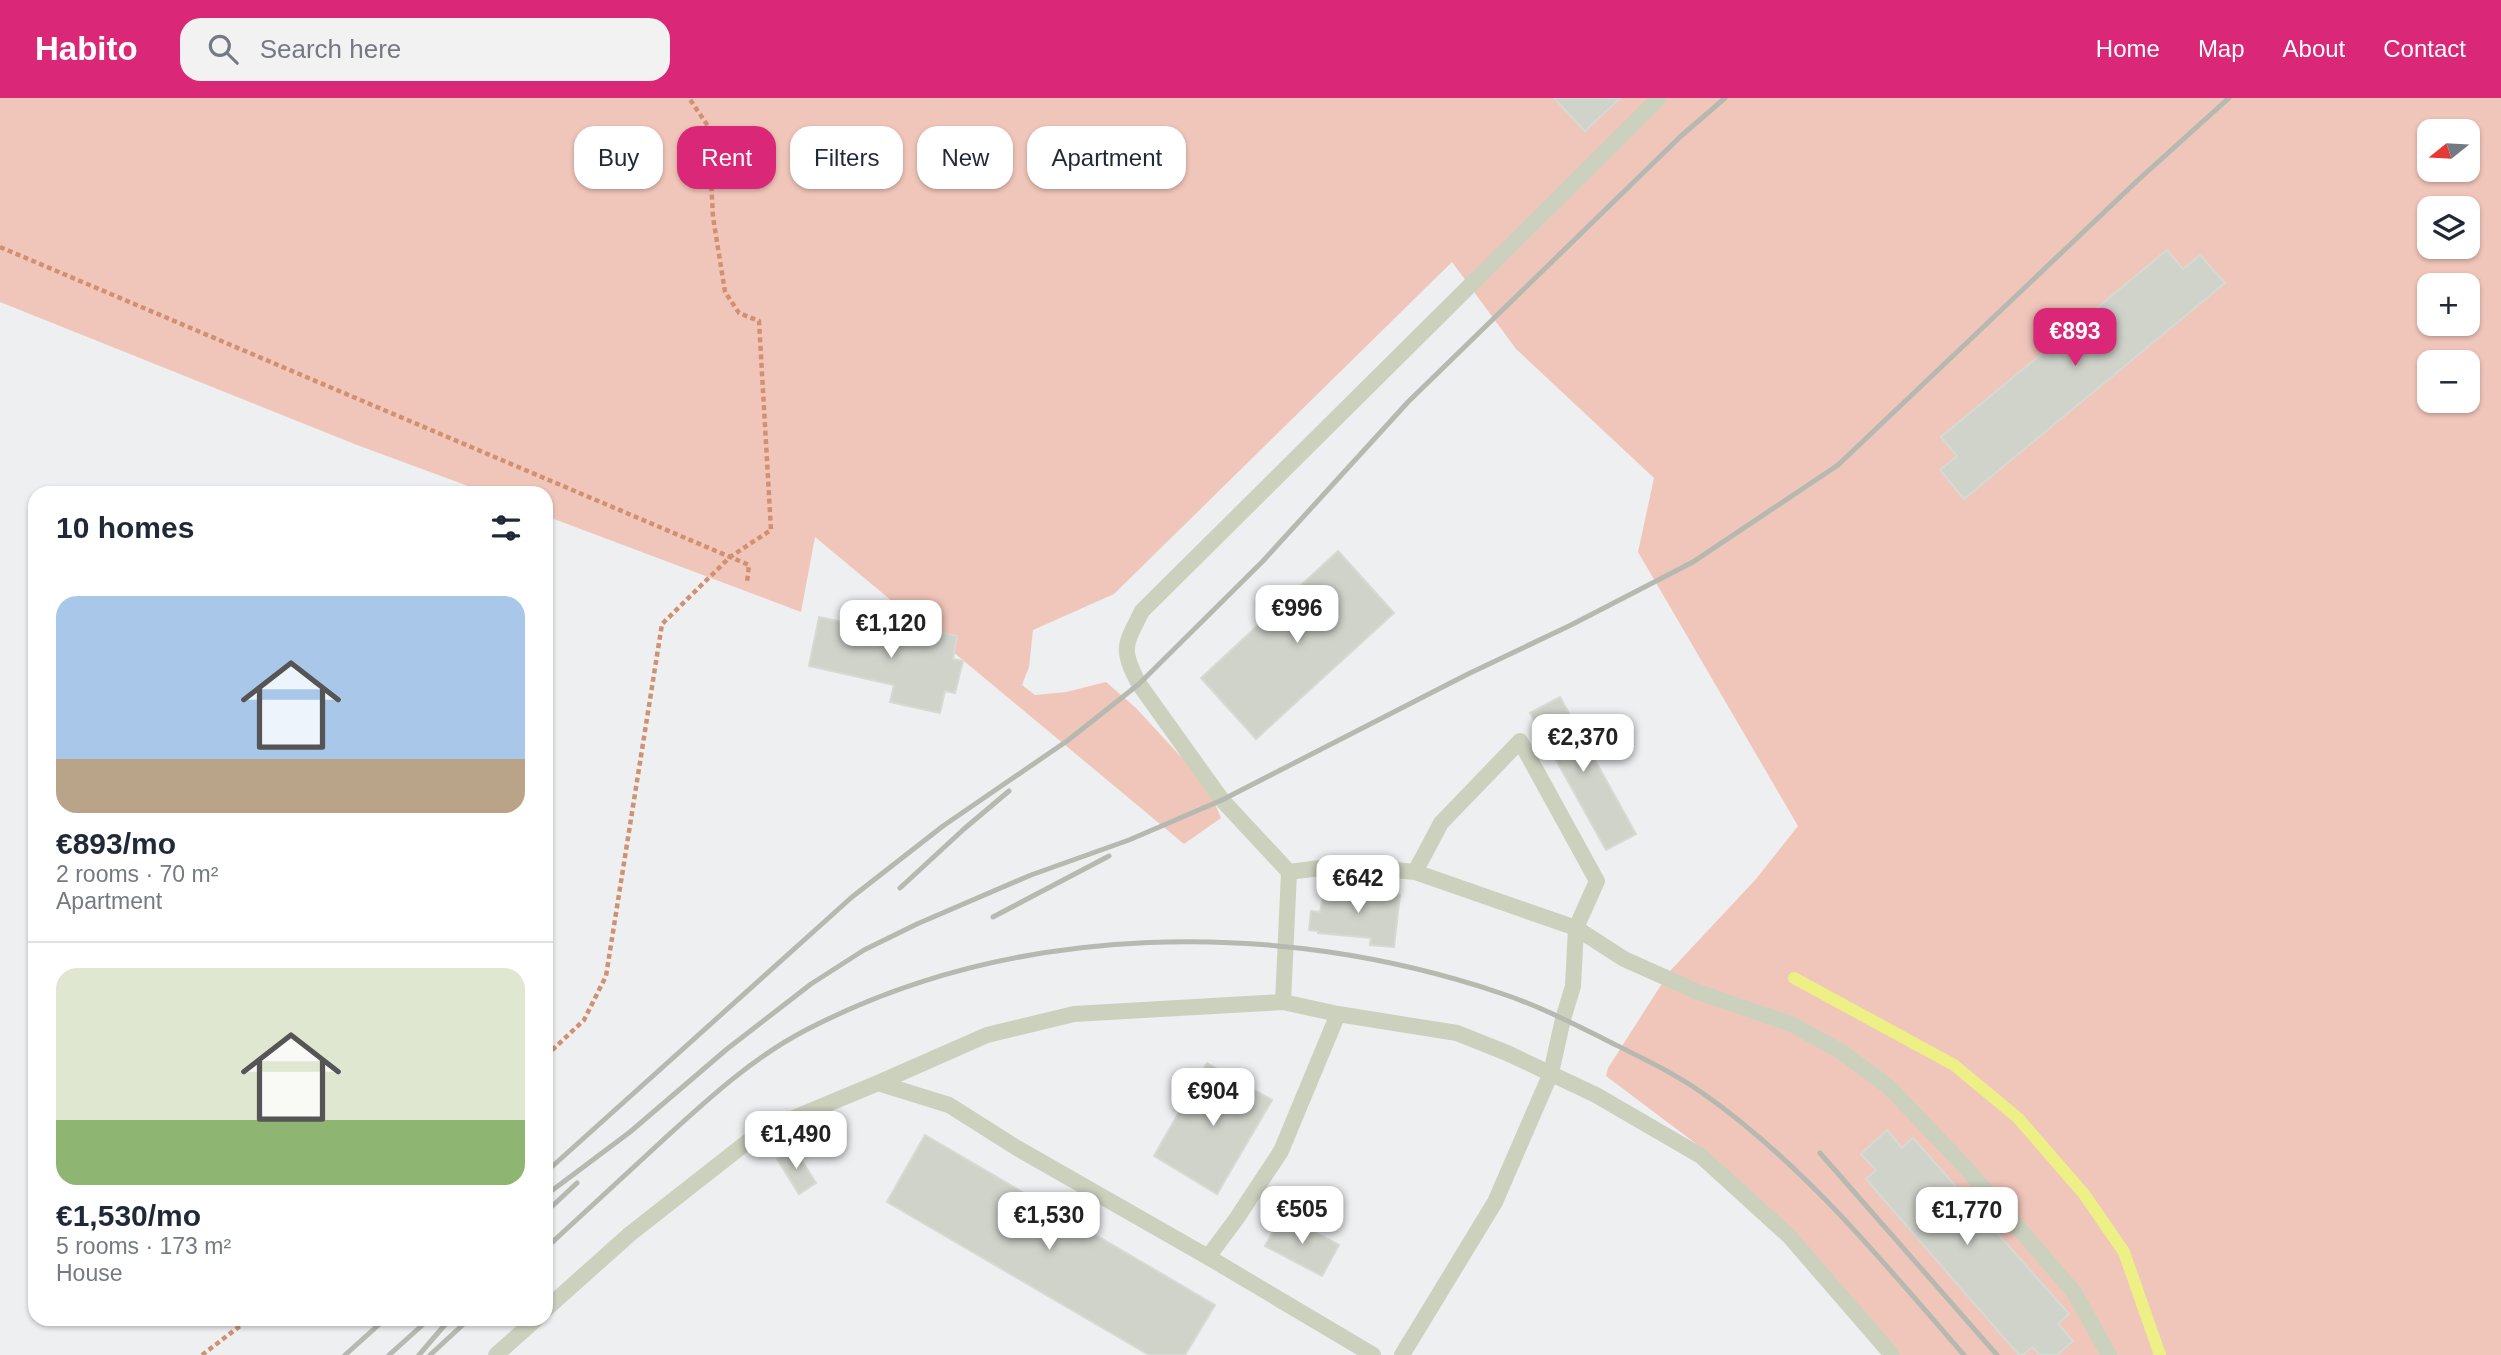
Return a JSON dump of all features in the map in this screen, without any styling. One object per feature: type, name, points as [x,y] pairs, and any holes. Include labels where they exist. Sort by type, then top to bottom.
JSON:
[{"type":"lane","points":[[1283,1002],[1289,872],[1222,800],[1139,684],[1129,664],[1125,643],[1142,611],[1659,98]]},
{"type":"lane","points":[[1402,1355],[1495,1202],[1552,1073],[1573,986],[1576,928],[1597,881],[1520,741],[1441,822],[1415,872]]},
{"type":"lane","points":[[1289,872],[1343,865],[1415,872],[1576,928],[1624,959],[1698,992],[1791,1024],[1842,1052],[1889,1087],[1967,1169],[2074,1292],[2109,1355]]},
{"type":"lane","points":[[553,1303],[630,1234],[760,1132],[987,1035],[1074,1014],[1283,1002],[1338,1014],[1457,1033],[1552,1073],[1596,1095],[1701,1156],[1789,1236],[1892,1355]]},
{"type":"lane","points":[[1208,1257],[1281,1151],[1338,1014]]},
{"type":"lane","points":[[878,1083],[948,1105],[1373,1355]]},
{"type":"lane","points":[[496,1355],[528,1326]]},
{"type":"path","points":[[553,1049],[584,1020],[606,976],[662,624],[730,557],[771,530],[759,321],[739,313],[725,292],[713,217],[711,180],[727,154],[689,98]]},
{"type":"path","points":[[0,247],[749,565],[747,582]]},
{"type":"path","points":[[202,1355],[240,1326]]},
{"type":"shaded area","points":[[0,98],[2501,98],[2501,1355],[1895,1355],[1711,1155],[1606,1076],[1608,1068],[1670,971],[1756,879],[1798,826],[1638,552],[1654,478],[1516,349],[1452,262],[1114,594],[1033,630],[1029,667],[1022,685],[1035,695],[1066,692],[1106,682],[1136,708],[1207,785],[1221,818],[1184,844],[815,537],[801,612],[553,519],[553,486],[468,486],[357,445],[0,302]]},
{"type":"building","points":[[1554,98],[1620,98],[1585,131]]},
{"type":"building","points":[[2167,250],[2183,269],[2200,255],[2225,283],[1964,499],[1940,470],[1957,456],[1941,437]]},
{"type":"building","points":[[1338,551],[1394,613],[1256,739],[1201,678]]},
{"type":"building","points":[[819,617],[905,636],[908,625],[957,636],[953,659],[963,661],[955,693],[945,691],[940,713],[890,702],[894,685],[809,666]]},
{"type":"building","points":[[1560,697],[1636,834],[1606,850],[1530,713]]},
{"type":"building","points":[[1325,887],[1400,895],[1394,947],[1370,945],[1371,938],[1309,930],[1311,911],[1320,912]]},
{"type":"building","points":[[1207,1063],[1272,1100],[1217,1194],[1154,1156]]},
{"type":"building","points":[[1887,1130],[1902,1148],[1913,1138],[2069,1314],[2058,1324],[2073,1341],[2057,1355],[2040,1355],[2032,1347],[2019,1355],[1866,1179],[1876,1170],[1861,1154]]},
{"type":"building","points":[[925,1135],[1215,1305],[1185,1355],[1149,1355],[887,1202]]},
{"type":"building","points":[[794,1148],[816,1183],[799,1194],[777,1159]]},
{"type":"building","points":[[1282,1215],[1339,1245],[1322,1276],[1265,1246]]},
{"type":"waterway","points":[[1794,978],[1954,1065],[2018,1118],[2084,1194],[2124,1252],[2160,1355]]},
{"type":"railway","points":[[553,1166],[852,897],[943,826],[1067,741],[1139,684],[1263,561],[1408,402],[1681,136],[1725,98]]},
{"type":"railway","points":[[553,1190],[630,1132],[727,1049],[811,984],[864,950],[1031,875],[1129,840],[1222,800],[1693,562],[1838,465],[2137,181],[2229,98]]},
{"type":"railway","points":[[900,888],[1009,791]]},
{"type":"railway","points":[[993,917],[1109,856]]},
{"type":"railway","points":[[553,1242],[696,1110],[767,1053],[806,1030],[887,994],[972,968],[1059,951],[1148,943],[1238,943],[1327,952],[1415,969],[1500,993],[1554,1015],[1667,1071],[1738,1120],[1808,1182],[1964,1355]]},
{"type":"railway","points":[[1820,1153],[1997,1355]]},
{"type":"railway","points":[[553,1205],[577,1183]]},
{"type":"railway","points":[[345,1355],[377,1326]]},
{"type":"railway","points":[[389,1355],[421,1326]]},
{"type":"railway","points":[[419,1355],[444,1326]]},
{"type":"railway","points":[[430,1355],[461,1326]]}]
